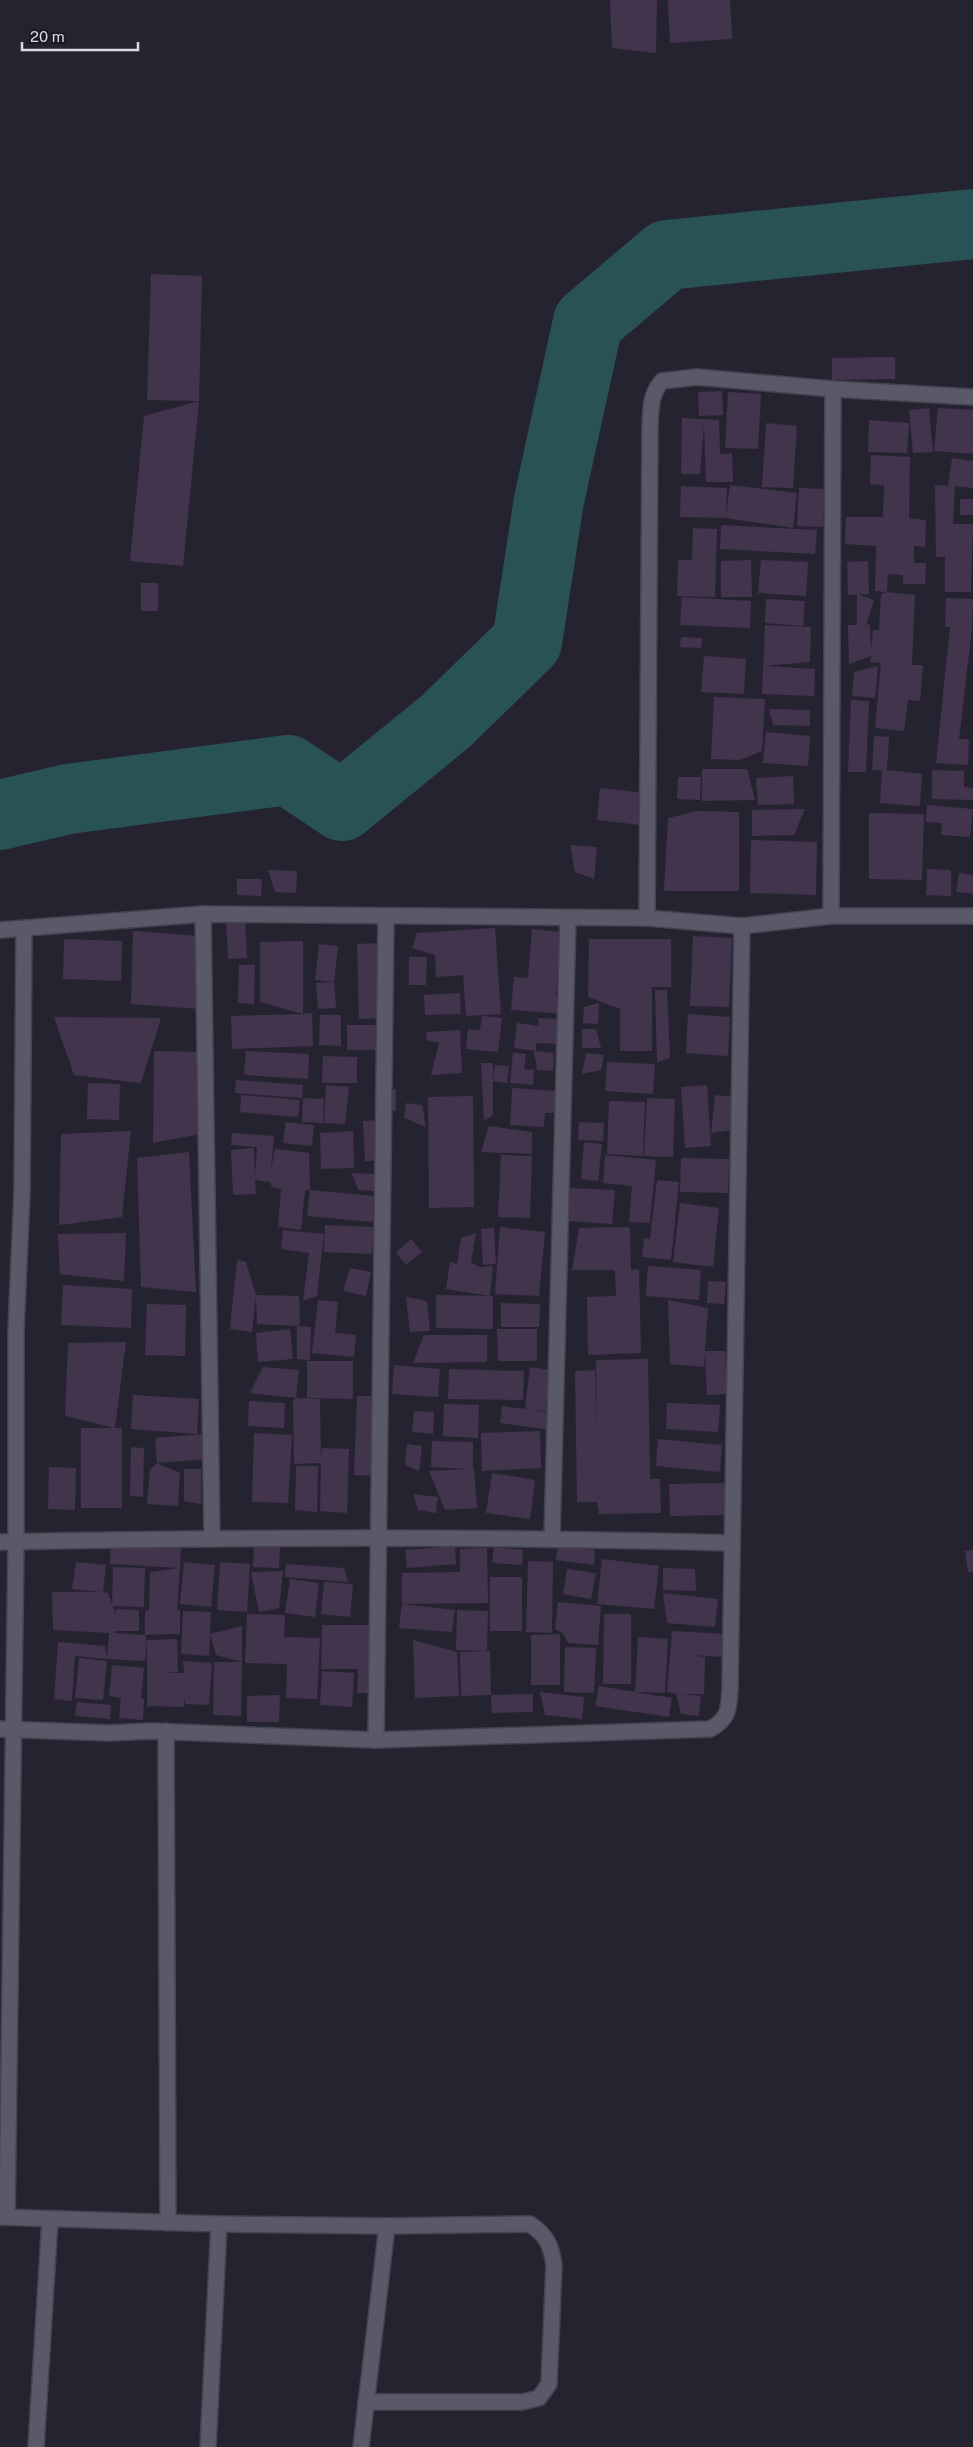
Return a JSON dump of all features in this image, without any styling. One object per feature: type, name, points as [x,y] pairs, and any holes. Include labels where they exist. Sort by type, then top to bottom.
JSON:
[{"type":"street","points":[[647,918],[650,426],[651,402],[655,390],[662,382],[697,378],[833,389],[973,397]]},
{"type":"street","points":[[831,916],[833,389]]},
{"type":"street","points":[[0,930],[203,914],[647,918],[742,926],[831,916],[973,916]]},
{"type":"street","points":[[203,914],[212,1539]]},
{"type":"street","points":[[376,1740],[386,916]]},
{"type":"street","points":[[552,1538],[568,918]]},
{"type":"street","points":[[7,1729],[109,1733],[166,1731],[376,1740],[710,1729],[721,1723],[727,1712],[730,1688],[742,926]]},
{"type":"street","points":[[24,929],[22,1194],[16,1330],[16,1542],[7,1729],[4,2217],[219,2224],[387,2226],[530,2224],[542,2233],[551,2246],[554,2265],[549,2384],[539,2398],[522,2402],[366,2402]]},
{"type":"street","points":[[0,1542],[552,1538],[731,1543]]},
{"type":"street","points":[[166,1731],[168,2223]]},
{"type":"street","points":[[36,2447],[50,2218]]},
{"type":"street","points":[[208,2447],[219,2224]]},
{"type":"street","points":[[361,2447],[387,2226]]},
{"type":"building","points":[[610,0],[657,0],[656,53],[612,48]]},
{"type":"building","points":[[668,0],[730,0],[732,39],[670,43]]},
{"type":"building","points":[[151,274],[202,276],[199,401],[147,400]]},
{"type":"building","points":[[895,357],[895,379],[832,380],[832,358]]},
{"type":"building","points":[[722,391],[723,415],[699,416],[698,392]]},
{"type":"building","points":[[728,392],[761,394],[758,449],[725,448]]},
{"type":"building","points":[[199,401],[183,566],[130,561],[144,416]]},
{"type":"building","points":[[929,408],[933,452],[913,453],[909,410]]},
{"type":"building","points":[[938,408],[973,410],[973,454],[934,451]]},
{"type":"building","points":[[682,418],[719,420],[720,454],[732,453],[733,482],[706,482],[704,424],[700,474],[681,474]]},
{"type":"building","points":[[869,420],[909,423],[907,453],[868,452]]},
{"type":"building","points":[[766,423],[797,426],[793,488],[762,487]]},
{"type":"building","points":[[871,455],[910,457],[909,518],[926,520],[925,547],[914,546],[914,563],[926,563],[925,584],[903,584],[903,575],[888,574],[887,592],[875,591],[876,546],[845,544],[846,517],[883,517],[884,485],[870,484]]},
{"type":"building","points":[[952,458],[973,461],[973,488],[955,486],[953,524],[973,524],[971,592],[945,592],[945,557],[936,557],[935,485],[948,486]]},
{"type":"building","points":[[730,485],[797,493],[793,528],[726,518],[680,517],[681,486],[727,488],[726,516]]},
{"type":"building","points":[[799,488],[824,489],[823,527],[797,526]]},
{"type":"building","points":[[960,499],[973,499],[973,515],[960,515]]},
{"type":"building","points":[[721,525],[817,530],[815,554],[720,549]]},
{"type":"building","points":[[693,528],[717,529],[715,597],[677,596],[678,560],[692,560]]},
{"type":"building","points":[[751,560],[752,597],[721,597],[721,561]]},
{"type":"building","points":[[761,560],[808,562],[806,596],[758,593]]},
{"type":"building","points":[[868,561],[869,594],[848,595],[847,562]]},
{"type":"building","points":[[141,583],[158,583],[158,611],[141,611]]},
{"type":"building","points":[[887,592],[915,595],[912,665],[923,665],[920,701],[908,700],[904,731],[875,728],[881,663],[870,662],[871,656],[849,664],[848,625],[857,625],[857,594],[874,600],[866,625],[870,624],[871,652],[873,630],[879,630],[881,594]]},
{"type":"building","points":[[682,597],[751,601],[750,628],[680,625]]},
{"type":"building","points":[[946,598],[973,599],[972,628],[959,739],[969,739],[968,765],[936,763],[950,627],[945,627]]},
{"type":"building","points":[[766,599],[805,601],[803,626],[765,623]]},
{"type":"building","points":[[765,625],[811,627],[810,662],[764,666],[815,669],[814,696],[762,694]]},
{"type":"building","points":[[681,637],[702,638],[701,648],[680,647]]},
{"type":"building","points":[[704,656],[746,659],[744,694],[701,692]]},
{"type":"building","points":[[878,666],[875,698],[852,696],[854,672]]},
{"type":"building","points":[[714,697],[765,699],[762,751],[740,760],[711,759]]},
{"type":"building","points":[[851,700],[869,701],[866,772],[848,772]]},
{"type":"building","points":[[769,709],[810,710],[810,726],[773,725]]},
{"type":"building","points":[[766,732],[810,736],[808,766],[763,763]]},
{"type":"building","points":[[874,736],[889,737],[887,770],[922,774],[920,806],[880,803],[882,770],[872,770]]},
{"type":"building","points":[[702,769],[747,769],[755,800],[702,801]]},
{"type":"building","points":[[932,770],[964,771],[964,787],[973,788],[973,800],[932,799]]},
{"type":"building","points":[[793,776],[794,804],[758,805],[756,778]]},
{"type":"building","points":[[678,777],[701,777],[700,800],[677,799]]},
{"type":"building","points":[[600,788],[644,793],[640,825],[597,820]]},
{"type":"building","points":[[927,805],[973,809],[970,837],[941,835],[942,823],[926,822]]},
{"type":"building","points":[[805,809],[794,835],[752,836],[752,810]]},
{"type":"building","points":[[697,811],[739,812],[739,891],[665,891],[668,818]]},
{"type":"building","points":[[869,813],[924,814],[922,880],[869,879]]},
{"type":"building","points":[[751,840],[817,842],[816,895],[750,893]]},
{"type":"building","points":[[570,845],[597,847],[594,879],[575,872]]},
{"type":"building","points":[[927,869],[951,870],[951,896],[926,895]]},
{"type":"building","points":[[268,870],[297,871],[296,893],[275,892]]},
{"type":"building","points":[[959,873],[973,875],[973,894],[956,892]]},
{"type":"building","points":[[237,879],[262,879],[261,896],[237,895]]},
{"type":"building","points":[[245,921],[247,958],[228,959],[226,922]]},
{"type":"building","points":[[495,928],[501,1014],[466,1016],[463,975],[436,977],[435,955],[412,948],[417,933]]},
{"type":"building","points":[[532,929],[561,932],[556,996],[565,1014],[511,1010],[514,977],[528,978]]},
{"type":"building","points":[[133,931],[199,936],[198,1009],[131,1004]]},
{"type":"building","points":[[693,936],[732,938],[729,1007],[690,1006]]},
{"type":"building","points":[[64,939],[122,941],[121,981],[63,979]]},
{"type":"building","points":[[589,939],[671,939],[671,987],[652,987],[652,1051],[620,1051],[620,1009],[588,997]]},
{"type":"building","points":[[303,941],[303,1014],[260,1002],[260,942]]},
{"type":"building","points":[[379,943],[381,1018],[359,1019],[357,944]]},
{"type":"building","points":[[319,944],[338,946],[334,982],[315,980]]},
{"type":"building","points":[[409,957],[427,957],[426,985],[409,985]]},
{"type":"building","points":[[239,965],[255,965],[254,1004],[238,1003]]},
{"type":"building","points":[[334,982],[336,1008],[318,1009],[316,983]]},
{"type":"building","points":[[655,990],[667,990],[670,1058],[657,1062]]},
{"type":"building","points":[[460,993],[461,1014],[425,1015],[424,995]]},
{"type":"building","points":[[599,1003],[598,1024],[583,1023],[584,1007]]},
{"type":"building","points":[[312,1013],[313,1046],[232,1049],[231,1016]]},
{"type":"building","points":[[688,1014],[730,1017],[728,1056],[686,1053]]},
{"type":"building","points":[[320,1015],[341,1015],[341,1046],[319,1045]]},
{"type":"building","points":[[482,1016],[502,1018],[498,1052],[466,1049],[468,1029],[480,1030]]},
{"type":"building","points":[[54,1017],[161,1018],[141,1083],[74,1075]]},
{"type":"building","points":[[538,1018],[563,1019],[562,1044],[536,1043],[536,1051],[514,1048],[517,1023],[539,1026]]},
{"type":"building","points":[[347,1025],[379,1025],[380,1050],[347,1050]]},
{"type":"building","points":[[582,1029],[596,1029],[601,1048],[582,1048]]},
{"type":"building","points":[[460,1030],[462,1073],[431,1075],[439,1043],[427,1040],[426,1032]]},
{"type":"building","points":[[154,1051],[199,1052],[200,1134],[153,1143]]},
{"type":"building","points":[[246,1051],[309,1054],[308,1079],[244,1075]]},
{"type":"building","points":[[534,1051],[554,1053],[553,1071],[537,1070]]},
{"type":"building","points":[[513,1053],[526,1054],[524,1069],[534,1070],[533,1085],[510,1083]]},
{"type":"building","points":[[586,1053],[604,1055],[601,1070],[582,1074]]},
{"type":"building","points":[[323,1056],[357,1057],[357,1083],[322,1083]]},
{"type":"building","points":[[607,1062],[655,1064],[653,1094],[605,1091]]},
{"type":"building","points":[[481,1063],[493,1063],[493,1115],[484,1121]]},
{"type":"building","points":[[495,1065],[509,1066],[507,1083],[493,1081]]},
{"type":"building","points":[[236,1080],[303,1085],[302,1098],[235,1093]]},
{"type":"building","points":[[88,1083],[120,1084],[119,1120],[87,1119]]},
{"type":"building","points":[[326,1085],[349,1087],[345,1124],[324,1123]]},
{"type":"building","points":[[707,1085],[711,1146],[685,1148],[681,1087]]},
{"type":"building","points":[[512,1088],[557,1091],[556,1113],[545,1113],[544,1127],[510,1125]]},
{"type":"building","points":[[388,1089],[396,1089],[396,1111],[388,1111]]},
{"type":"building","points":[[241,1095],[300,1100],[298,1117],[240,1112]]},
{"type":"building","points":[[715,1095],[735,1097],[732,1130],[711,1133]]},
{"type":"building","points":[[473,1096],[474,1207],[429,1208],[428,1097]]},
{"type":"building","points":[[303,1098],[324,1099],[323,1123],[302,1122]]},
{"type":"building","points":[[647,1098],[675,1099],[673,1157],[644,1156]]},
{"type":"building","points":[[609,1101],[645,1102],[643,1156],[607,1154]]},
{"type":"building","points":[[406,1103],[422,1105],[426,1127],[404,1118]]},
{"type":"building","points":[[380,1120],[382,1161],[365,1161],[363,1121]]},
{"type":"building","points":[[286,1122],[314,1125],[312,1146],[283,1143]]},
{"type":"building","points":[[579,1122],[604,1123],[603,1141],[578,1140]]},
{"type":"building","points":[[489,1126],[532,1132],[532,1154],[481,1152]]},
{"type":"building","points":[[131,1131],[122,1217],[59,1225],[61,1134]]},
{"type":"building","points":[[353,1131],[354,1168],[321,1169],[320,1133]]},
{"type":"building","points":[[232,1133],[274,1136],[271,1170],[275,1149],[309,1153],[310,1190],[305,1190],[301,1230],[278,1227],[281,1189],[272,1187],[270,1182],[255,1180],[256,1194],[233,1195],[231,1150],[254,1148],[255,1178],[257,1147],[231,1145]]},
{"type":"building","points":[[584,1142],[602,1144],[598,1181],[581,1179]]},
{"type":"building","points":[[189,1152],[196,1292],[141,1287],[137,1158]]},
{"type":"building","points":[[501,1155],[532,1156],[530,1218],[498,1217]]},
{"type":"building","points":[[605,1155],[656,1160],[650,1223],[629,1222],[632,1186],[603,1183]]},
{"type":"building","points":[[681,1158],[729,1159],[728,1193],[680,1192]]},
{"type":"building","points":[[352,1173],[375,1174],[374,1191],[358,1190]]},
{"type":"building","points":[[657,1180],[679,1182],[671,1260],[642,1257],[644,1238],[650,1239]]},
{"type":"building","points":[[569,1188],[615,1190],[612,1224],[567,1221]]},
{"type":"building","points":[[310,1190],[375,1196],[373,1222],[307,1216]]},
{"type":"building","points":[[680,1203],[719,1208],[713,1267],[673,1262]]},
{"type":"building","points":[[325,1225],[374,1227],[372,1254],[324,1252]]},
{"type":"building","points":[[500,1227],[545,1232],[539,1296],[495,1294]]},
{"type":"building","points":[[494,1228],[496,1264],[483,1265],[481,1229]]},
{"type":"building","points":[[579,1228],[630,1228],[631,1270],[639,1269],[641,1353],[588,1355],[587,1297],[616,1296],[615,1270],[572,1270]]},
{"type":"building","points":[[283,1230],[324,1234],[317,1296],[303,1301],[309,1253],[281,1249]]},
{"type":"building","points":[[126,1233],[124,1281],[60,1274],[58,1234]]},
{"type":"building","points":[[476,1233],[471,1263],[480,1267],[493,1266],[490,1296],[446,1289],[450,1262],[457,1264],[461,1238]]},
{"type":"building","points":[[411,1239],[422,1252],[406,1265],[396,1253]]},
{"type":"building","points":[[237,1260],[246,1262],[256,1295],[252,1332],[230,1329]]},
{"type":"building","points":[[648,1266],[701,1270],[699,1300],[646,1296]]},
{"type":"building","points":[[350,1268],[371,1272],[366,1296],[343,1291]]},
{"type":"building","points":[[708,1281],[726,1282],[724,1304],[707,1303]]},
{"type":"building","points":[[63,1285],[132,1289],[131,1328],[61,1325]]},
{"type":"building","points":[[256,1295],[299,1296],[300,1324],[297,1326],[257,1324]]},
{"type":"building","points":[[436,1295],[493,1296],[493,1329],[436,1328]]},
{"type":"building","points":[[406,1297],[427,1301],[430,1331],[410,1332]]},
{"type":"building","points":[[318,1300],[338,1302],[335,1333],[356,1335],[354,1357],[312,1353]]},
{"type":"building","points":[[668,1300],[708,1308],[705,1351],[725,1351],[727,1394],[707,1395],[705,1353],[704,1367],[670,1364]]},
{"type":"building","points":[[501,1303],[540,1304],[539,1327],[501,1327]]},
{"type":"building","points":[[147,1304],[186,1305],[185,1356],[145,1355]]},
{"type":"building","points":[[297,1326],[311,1327],[310,1360],[297,1359]]},
{"type":"building","points":[[290,1329],[293,1359],[258,1362],[256,1333]]},
{"type":"building","points":[[497,1329],[537,1329],[537,1361],[498,1361]]},
{"type":"building","points":[[424,1335],[487,1335],[487,1362],[413,1363]]},
{"type":"building","points":[[126,1342],[115,1428],[65,1416],[68,1343]]},
{"type":"building","points":[[648,1359],[650,1479],[660,1479],[661,1513],[599,1514],[597,1502],[577,1502],[575,1371],[595,1370],[597,1436],[596,1360]]},
{"type":"building","points":[[307,1361],[353,1361],[353,1399],[307,1398]]},
{"type":"building","points":[[394,1365],[440,1369],[438,1397],[392,1394]]},
{"type":"building","points":[[263,1367],[299,1370],[296,1398],[250,1393]]},
{"type":"building","points":[[530,1367],[551,1370],[546,1411],[532,1410],[553,1413],[550,1430],[500,1423],[502,1406],[525,1409]]},
{"type":"building","points":[[449,1369],[524,1371],[523,1400],[448,1399]]},
{"type":"building","points":[[133,1395],[199,1399],[197,1434],[131,1429]]},
{"type":"building","points":[[357,1396],[377,1396],[374,1476],[354,1475]]},
{"type":"building","points":[[296,1398],[320,1399],[321,1459],[322,1448],[349,1449],[347,1513],[320,1511],[321,1463],[294,1464],[293,1400]]},
{"type":"building","points":[[249,1401],[285,1403],[284,1428],[248,1426]]},
{"type":"building","points":[[667,1403],[720,1405],[718,1432],[666,1429]]},
{"type":"building","points":[[444,1404],[479,1405],[478,1438],[443,1436]]},
{"type":"building","points":[[414,1411],[434,1412],[433,1434],[412,1432]]},
{"type":"building","points":[[81,1428],[122,1428],[122,1508],[81,1508]]},
{"type":"building","points":[[540,1431],[541,1468],[482,1471],[481,1433]]},
{"type":"building","points":[[254,1433],[292,1435],[288,1503],[252,1502]]},
{"type":"building","points":[[204,1434],[206,1459],[157,1463],[155,1438]]},
{"type":"building","points":[[658,1439],[722,1445],[720,1472],[656,1466]]},
{"type":"building","points":[[432,1441],[473,1442],[473,1469],[477,1508],[445,1510],[429,1471],[470,1469],[431,1467]]},
{"type":"building","points":[[407,1444],[422,1446],[419,1471],[405,1465]]},
{"type":"building","points":[[131,1447],[144,1448],[143,1497],[130,1496]]},
{"type":"building","points":[[157,1463],[180,1473],[178,1506],[147,1504],[150,1470]]},
{"type":"building","points":[[296,1466],[318,1466],[317,1512],[295,1510]]},
{"type":"building","points":[[49,1467],[76,1468],[75,1510],[48,1509]]},
{"type":"building","points":[[184,1469],[201,1469],[201,1504],[184,1501]]},
{"type":"building","points":[[492,1473],[535,1480],[530,1519],[486,1513]]},
{"type":"building","points":[[727,1483],[728,1515],[670,1516],[669,1484]]},
{"type":"building","points":[[413,1494],[438,1497],[436,1513],[418,1510]]},
{"type":"building","points":[[111,1542],[181,1545],[180,1568],[110,1564]]},
{"type":"building","points":[[254,1545],[280,1547],[279,1568],[253,1567]]},
{"type":"building","points":[[455,1546],[456,1564],[407,1568],[405,1550]]},
{"type":"building","points":[[558,1546],[595,1550],[594,1565],[556,1560]]},
{"type":"building","points":[[494,1547],[523,1550],[522,1565],[492,1563]]},
{"type":"building","points":[[487,1548],[488,1603],[402,1604],[402,1573],[460,1572],[460,1549]]},
{"type":"building","points":[[973,1550],[973,1572],[968,1572],[965,1551]]},
{"type":"building","points":[[602,1559],[659,1566],[654,1609],[597,1604]]},
{"type":"building","points":[[528,1561],[553,1562],[552,1633],[526,1632]]},
{"type":"building","points":[[76,1562],[106,1565],[103,1592],[108,1593],[115,1612],[115,1619],[116,1609],[139,1610],[139,1631],[115,1631],[114,1633],[145,1635],[147,1640],[145,1661],[107,1659],[109,1633],[53,1630],[52,1592],[101,1592],[72,1589]]},
{"type":"building","points":[[184,1562],[215,1565],[211,1607],[180,1604]]},
{"type":"building","points":[[220,1562],[250,1564],[247,1612],[217,1610]]},
{"type":"building","points":[[286,1564],[344,1568],[348,1582],[285,1577]]},
{"type":"building","points":[[113,1567],[145,1568],[144,1607],[112,1606]]},
{"type":"building","points":[[180,1568],[177,1610],[180,1610],[180,1634],[145,1635],[145,1611],[149,1610],[150,1572]]},
{"type":"building","points":[[663,1568],[695,1569],[696,1591],[663,1590]]},
{"type":"building","points":[[567,1569],[596,1573],[591,1599],[563,1594]]},
{"type":"building","points":[[283,1571],[279,1608],[259,1612],[251,1572]]},
{"type":"building","points":[[490,1577],[522,1577],[522,1631],[490,1631]]},
{"type":"building","points":[[290,1579],[319,1583],[315,1617],[285,1613]]},
{"type":"building","points":[[324,1582],[353,1584],[350,1617],[321,1614]]},
{"type":"building","points":[[663,1593],[718,1599],[715,1627],[667,1623]]},
{"type":"building","points":[[558,1602],[601,1606],[598,1645],[568,1643],[563,1633],[555,1629]]},
{"type":"building","points":[[402,1604],[455,1610],[452,1632],[399,1628]]},
{"type":"building","points":[[457,1610],[488,1611],[487,1651],[456,1650]]},
{"type":"building","points":[[183,1611],[211,1612],[209,1656],[181,1654]]},
{"type":"building","points":[[247,1614],[285,1615],[284,1637],[320,1638],[317,1699],[286,1698],[287,1664],[245,1663]]},
{"type":"building","points":[[604,1614],[631,1614],[631,1684],[603,1684]]},
{"type":"building","points":[[322,1625],[374,1625],[373,1693],[357,1693],[358,1669],[321,1669]]},
{"type":"building","points":[[242,1626],[242,1662],[216,1655],[210,1634]]},
{"type":"building","points":[[672,1631],[726,1634],[724,1657],[689,1655],[705,1657],[704,1694],[681,1694],[701,1696],[699,1716],[681,1714],[676,1693],[667,1692]]},
{"type":"building","points":[[560,1634],[560,1685],[531,1685],[531,1635]]},
{"type":"building","points":[[638,1637],[668,1639],[665,1693],[635,1692]]},
{"type":"building","points":[[177,1639],[178,1672],[166,1673],[184,1673],[183,1661],[212,1663],[209,1705],[185,1704],[184,1697],[184,1707],[149,1706],[147,1708],[147,1640]]},
{"type":"building","points":[[413,1640],[457,1652],[459,1696],[415,1698]]},
{"type":"building","points":[[58,1642],[105,1646],[107,1659],[75,1656],[72,1701],[54,1699]]},
{"type":"building","points":[[565,1647],[596,1648],[594,1693],[564,1692]]},
{"type":"building","points":[[490,1651],[491,1695],[461,1696],[460,1652]]},
{"type":"building","points":[[79,1658],[107,1661],[103,1700],[75,1698]]},
{"type":"building","points":[[214,1662],[242,1662],[241,1716],[213,1715]]},
{"type":"building","points":[[112,1665],[144,1668],[141,1699],[144,1699],[143,1720],[119,1718],[121,1698],[109,1696]]},
{"type":"building","points":[[322,1671],[354,1673],[352,1707],[320,1705]]},
{"type":"building","points":[[599,1686],[672,1698],[669,1717],[595,1706]]},
{"type":"building","points":[[540,1692],[584,1697],[582,1719],[545,1715]]},
{"type":"building","points":[[533,1694],[533,1712],[492,1713],[491,1695]]},
{"type":"building","points":[[280,1695],[279,1722],[247,1722],[247,1696]]},
{"type":"building","points":[[77,1702],[111,1705],[110,1719],[75,1716]]},
{"type":"waterway","points":[[0,815],[68,799],[288,770],[342,806],[446,721],[527,642],[549,500],[588,322],[667,255],[973,224]]}]
